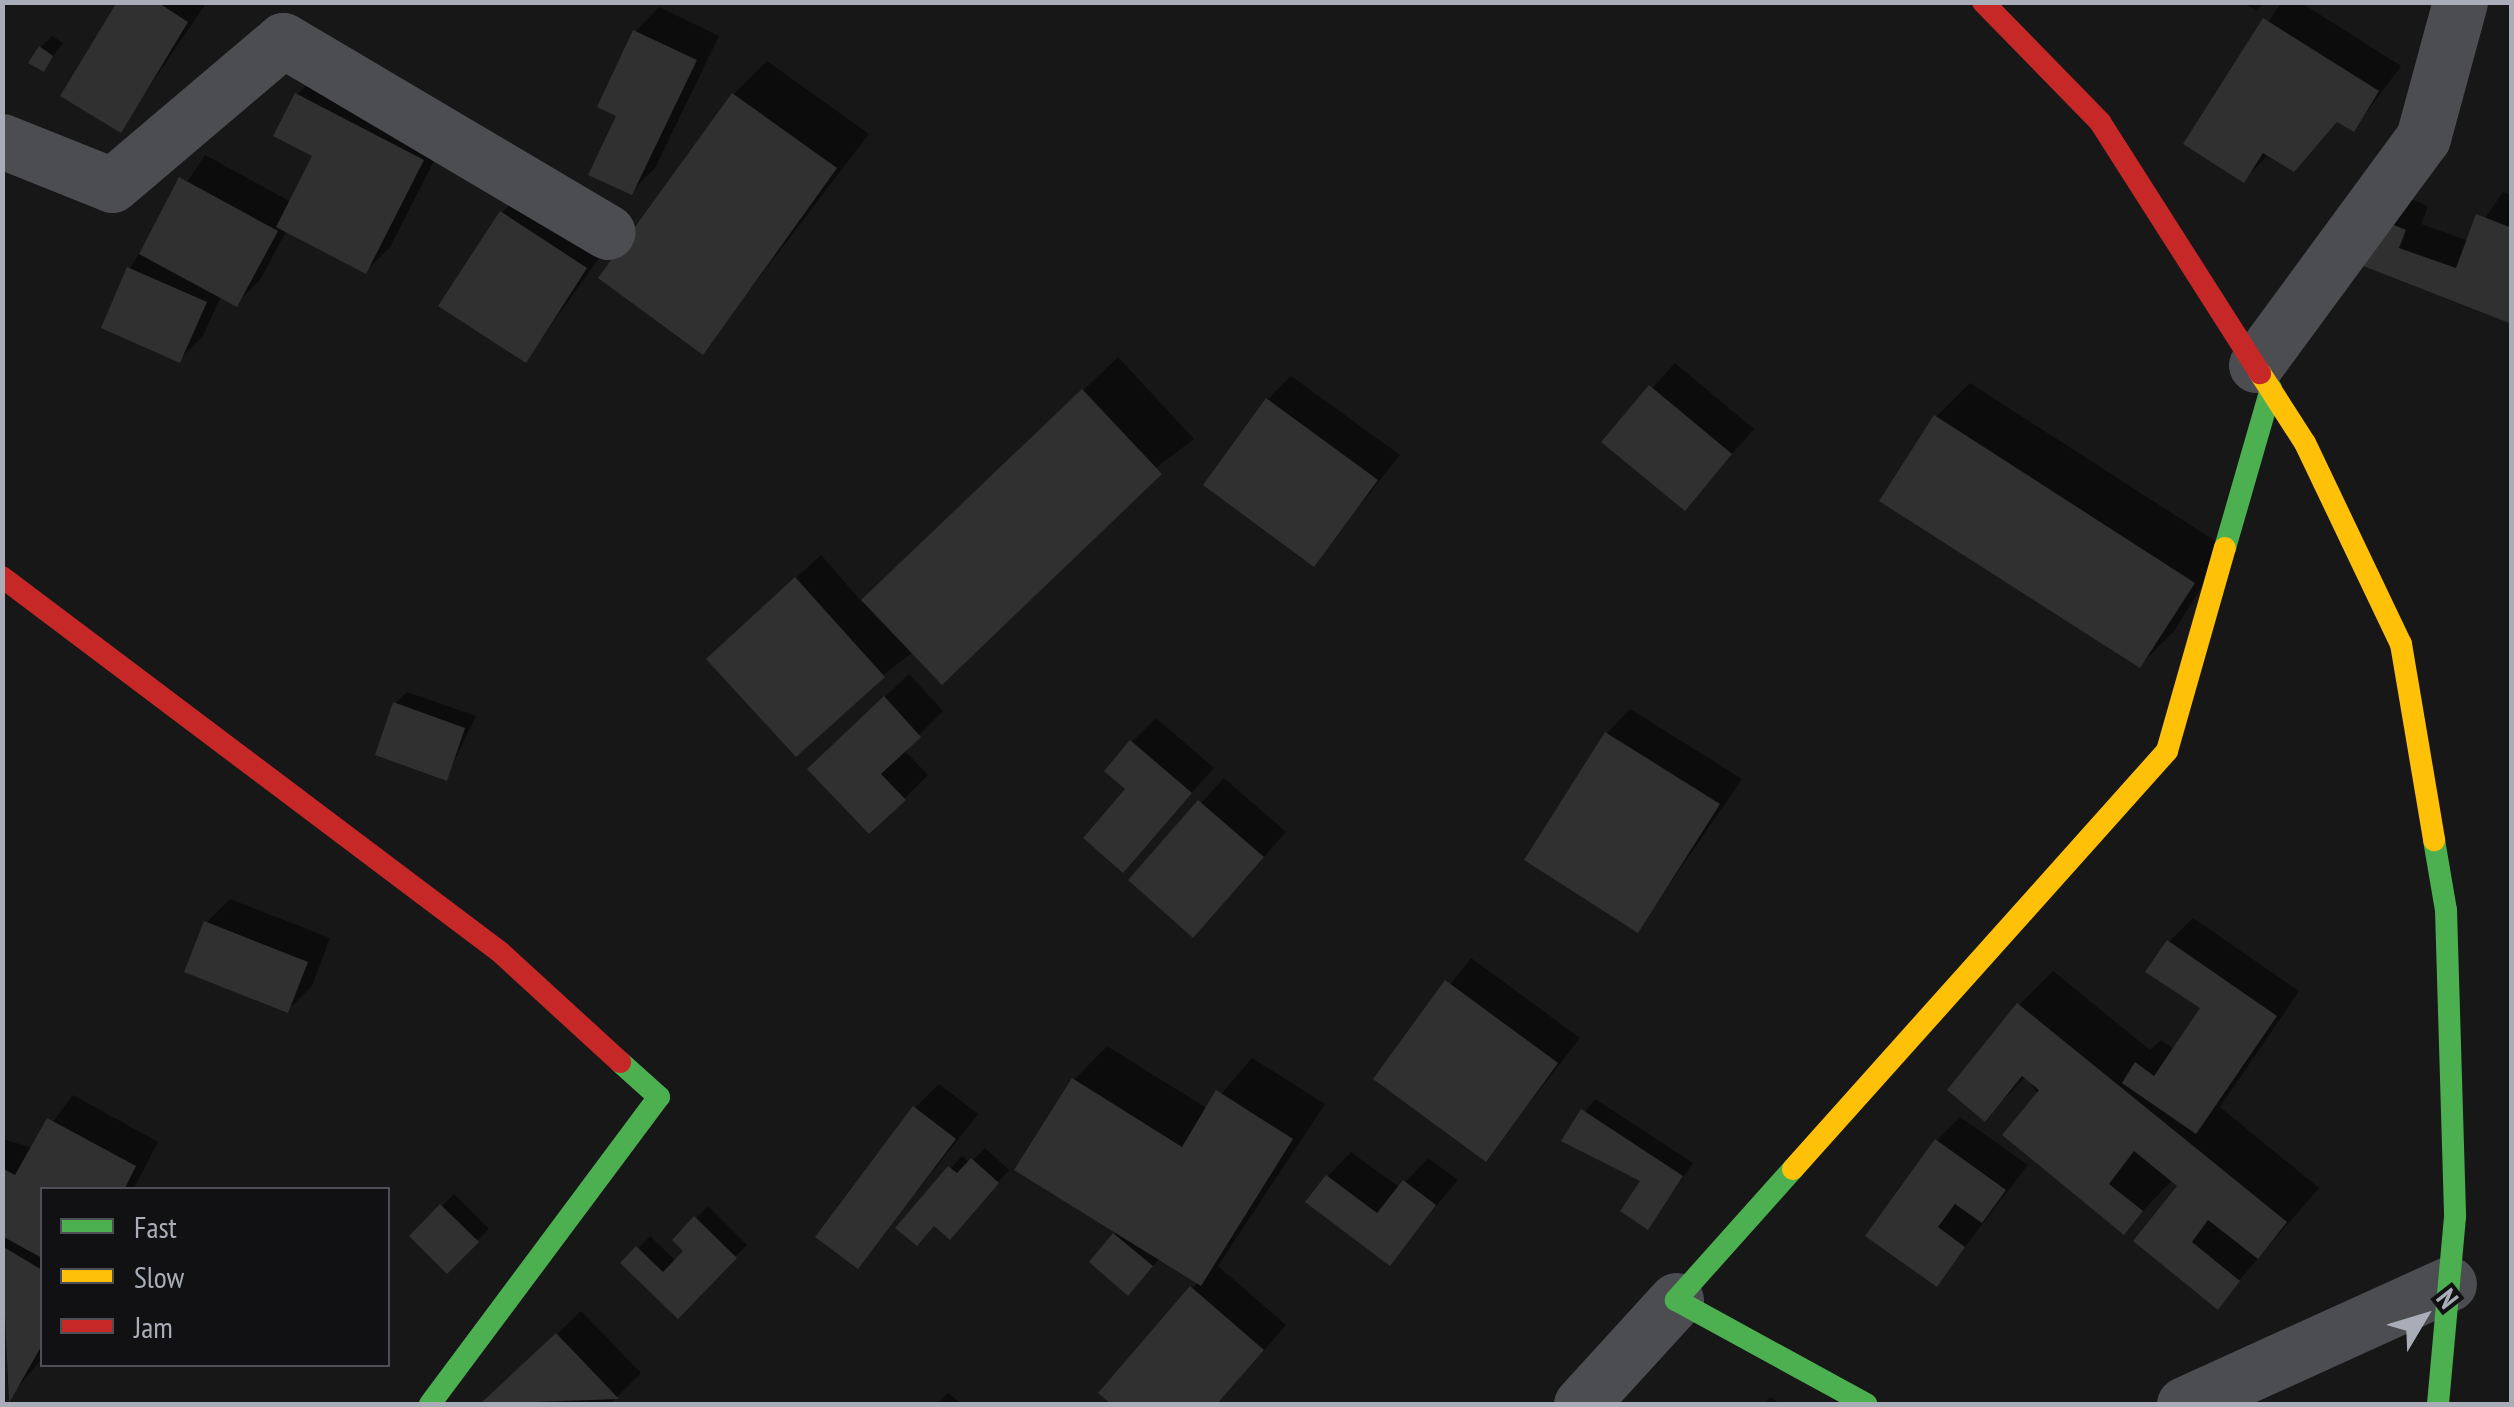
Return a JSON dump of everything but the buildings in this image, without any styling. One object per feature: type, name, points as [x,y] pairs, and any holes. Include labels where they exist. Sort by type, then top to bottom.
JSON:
[{"type":"street","points":[[1983,2],[2100,122],[2264,377],[2401,644],[2446,910],[2449,1284],[2438,1404]]},
{"type":"street","points":[[1581,1404],[2167,751],[2264,377],[2422,138],[2460,2]]},
{"type":"street","points":[[2,141],[112,185],[283,40],[608,232]]},
{"type":"street","points":[[2,577],[500,952],[659,1097],[430,1404]]},
{"type":"street","points":[[2184,1404],[2449,1284]]},
{"type":"street","points":[[1676,1300],[1866,1404]]},
{"type":"traffic: fast","points":[[2225,548],[2271,389]]},
{"type":"traffic: fast","points":[[2434,840],[2446,910],[2455,1217],[2438,1404]]},
{"type":"traffic: fast","points":[[430,1404],[659,1097],[620,1062]]},
{"type":"traffic: fast","points":[[1793,1169],[1676,1300],[1866,1404]]},
{"type":"traffic: slow","points":[[2260,373],[2305,443],[2401,644],[2434,840]]},
{"type":"traffic: slow","points":[[1793,1169],[2167,751],[2225,548]]},
{"type":"traffic: jam","points":[[1983,2],[2100,122],[2260,373]]},
{"type":"traffic: jam","points":[[2,577],[500,952],[620,1062]]}]
